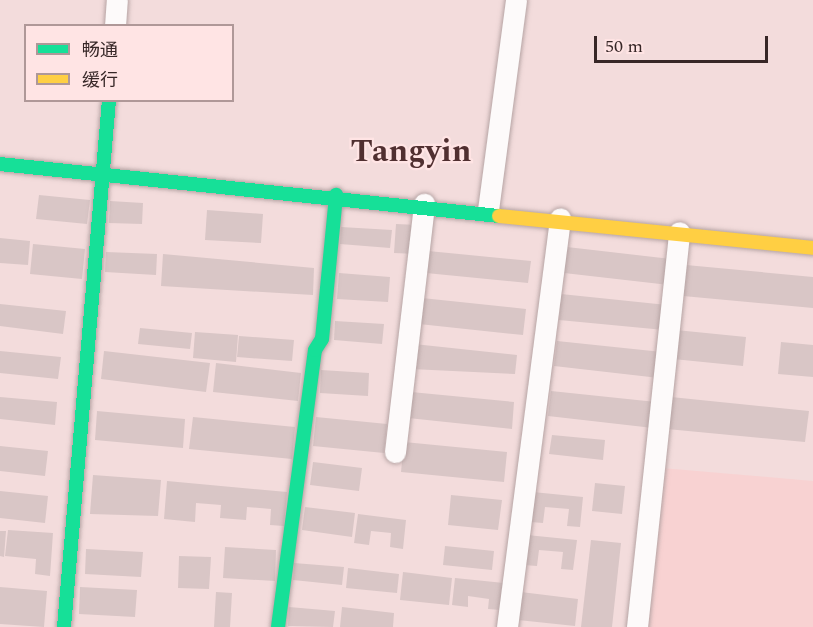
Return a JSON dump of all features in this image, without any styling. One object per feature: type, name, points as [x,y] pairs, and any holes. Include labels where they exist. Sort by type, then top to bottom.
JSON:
[{"type":"street","points":[[115,24],[117,0]]},
{"type":"street","points":[[488,210],[516,0]]},
{"type":"street","points":[[64,627],[109,102]]},
{"type":"street","points":[[0,164],[488,210],[813,248]]},
{"type":"street","points":[[278,627],[315,350],[322,339],[336,195]]},
{"type":"street","points":[[395,452],[424,204]]},
{"type":"street","points":[[507,627],[560,218]]},
{"type":"street","points":[[637,627],[679,232]]},
{"type":"shaded area","points":[[662,468],[813,481],[813,627],[645,627]]},
{"type":"building","points":[[39,195],[90,200],[87,224],[36,219]]},
{"type":"building","points":[[110,201],[143,203],[142,224],[109,223]]},
{"type":"building","points":[[207,210],[263,214],[261,243],[205,240]]},
{"type":"building","points":[[396,224],[418,225],[416,254],[394,253]]},
{"type":"building","points":[[341,227],[392,230],[390,248],[340,244]]},
{"type":"building","points":[[0,238],[30,241],[28,265],[0,263]]},
{"type":"building","points":[[33,244],[85,249],[82,279],[30,274]]},
{"type":"building","points":[[567,247],[671,259],[669,285],[564,273]]},
{"type":"building","points":[[428,251],[531,261],[528,283],[426,273]]},
{"type":"building","points":[[106,252],[157,254],[156,275],[105,272]]},
{"type":"building","points":[[163,254],[314,268],[313,295],[161,286]]},
{"type":"building","points":[[686,265],[813,277],[813,308],[683,296]]},
{"type":"building","points":[[339,273],[390,277],[388,302],[337,299]]},
{"type":"building","points":[[561,294],[667,305],[664,330],[559,320]]},
{"type":"building","points":[[422,298],[526,309],[523,335],[419,324]]},
{"type":"building","points":[[0,304],[66,311],[63,334],[0,326]]},
{"type":"building","points":[[335,321],[384,324],[382,344],[334,340]]},
{"type":"building","points":[[140,328],[192,333],[190,349],[138,344]]},
{"type":"building","points":[[676,330],[746,337],[743,366],[673,359]]},
{"type":"building","points":[[195,332],[238,335],[236,362],[193,358]]},
{"type":"building","points":[[239,336],[294,340],[292,361],[237,357]]},
{"type":"building","points":[[557,341],[662,352],[659,378],[554,366]]},
{"type":"building","points":[[781,342],[813,345],[813,377],[778,374]]},
{"type":"building","points":[[414,344],[517,355],[515,374],[411,369]]},
{"type":"building","points":[[0,351],[61,357],[58,379],[0,373]]},
{"type":"building","points":[[104,351],[210,363],[206,392],[101,379]]},
{"type":"building","points":[[216,363],[301,373],[298,401],[213,392]]},
{"type":"building","points":[[321,370],[369,373],[368,396],[320,393]]},
{"type":"building","points":[[551,391],[656,402],[653,428],[548,416]]},
{"type":"building","points":[[411,392],[514,402],[512,429],[408,418]]},
{"type":"building","points":[[0,397],[57,402],[55,425],[0,419]]},
{"type":"building","points":[[671,397],[809,411],[805,442],[667,429]]},
{"type":"building","points":[[97,411],[185,419],[183,448],[95,440]]},
{"type":"building","points":[[193,417],[295,427],[292,459],[189,449]]},
{"type":"building","points":[[316,417],[387,424],[384,453],[313,446]]},
{"type":"building","points":[[552,435],[605,440],[603,460],[549,454]]},
{"type":"building","points":[[404,442],[507,452],[504,482],[401,472]]},
{"type":"building","points":[[0,446],[48,451],[45,476],[0,471]]},
{"type":"building","points":[[313,462],[362,468],[359,491],[310,485]]},
{"type":"building","points":[[93,475],[161,480],[158,516],[90,514]]},
{"type":"building","points":[[167,481],[287,492],[284,526],[270,525],[271,509],[247,507],[246,520],[220,518],[221,505],[196,503],[195,522],[164,519]]},
{"type":"building","points":[[595,483],[625,486],[622,514],[592,511]]},
{"type":"building","points":[[0,491],[48,496],[45,523],[0,518]]},
{"type":"building","points":[[533,492],[583,497],[580,527],[567,526],[569,509],[545,507],[543,523],[530,522]]},
{"type":"building","points":[[451,495],[502,500],[498,530],[448,525]]},
{"type":"building","points":[[305,507],[355,513],[352,537],[302,530]]},
{"type":"building","points":[[358,514],[406,520],[403,549],[390,547],[391,533],[371,531],[369,545],[354,543]]},
{"type":"building","points":[[8,530],[53,533],[50,576],[35,574],[36,559],[5,556]]},
{"type":"building","points":[[0,531],[6,531],[4,557],[0,556]]},
{"type":"building","points":[[527,535],[577,540],[573,570],[561,569],[563,552],[539,550],[537,566],[524,565]]},
{"type":"building","points":[[591,540],[621,543],[612,627],[581,627]]},
{"type":"building","points":[[445,546],[494,551],[492,570],[443,565]]},
{"type":"building","points":[[225,547],[276,550],[275,581],[223,578]]},
{"type":"building","points":[[86,549],[143,552],[141,577],[85,574]]},
{"type":"building","points":[[179,556],[211,557],[209,589],[178,588]]},
{"type":"building","points":[[294,563],[344,567],[342,585],[293,580]]},
{"type":"building","points":[[348,568],[399,574],[397,593],[346,588]]},
{"type":"building","points":[[403,572],[452,578],[449,605],[400,600]]},
{"type":"building","points":[[455,578],[504,583],[501,610],[488,609],[489,599],[468,596],[468,607],[452,605]]},
{"type":"building","points":[[0,587],[47,591],[44,627],[0,624]]},
{"type":"building","points":[[80,587],[137,590],[135,617],[79,614]]},
{"type":"building","points":[[216,592],[232,593],[230,627],[214,627]]},
{"type":"building","points":[[521,592],[578,599],[575,626],[518,620]]},
{"type":"building","points":[[289,607],[335,611],[333,627],[288,626]]},
{"type":"building","points":[[342,607],[394,613],[393,627],[340,627]]},
{"type":"traffic: fast","points":[[64,627],[109,102]]},
{"type":"traffic: fast","points":[[0,164],[499,216]]},
{"type":"traffic: fast","points":[[278,627],[315,350],[322,339],[336,195]]},
{"type":"traffic: slow","points":[[499,216],[813,248]]},
{"type":"district","name":"Tangyin","points":[[411,152]]}]
